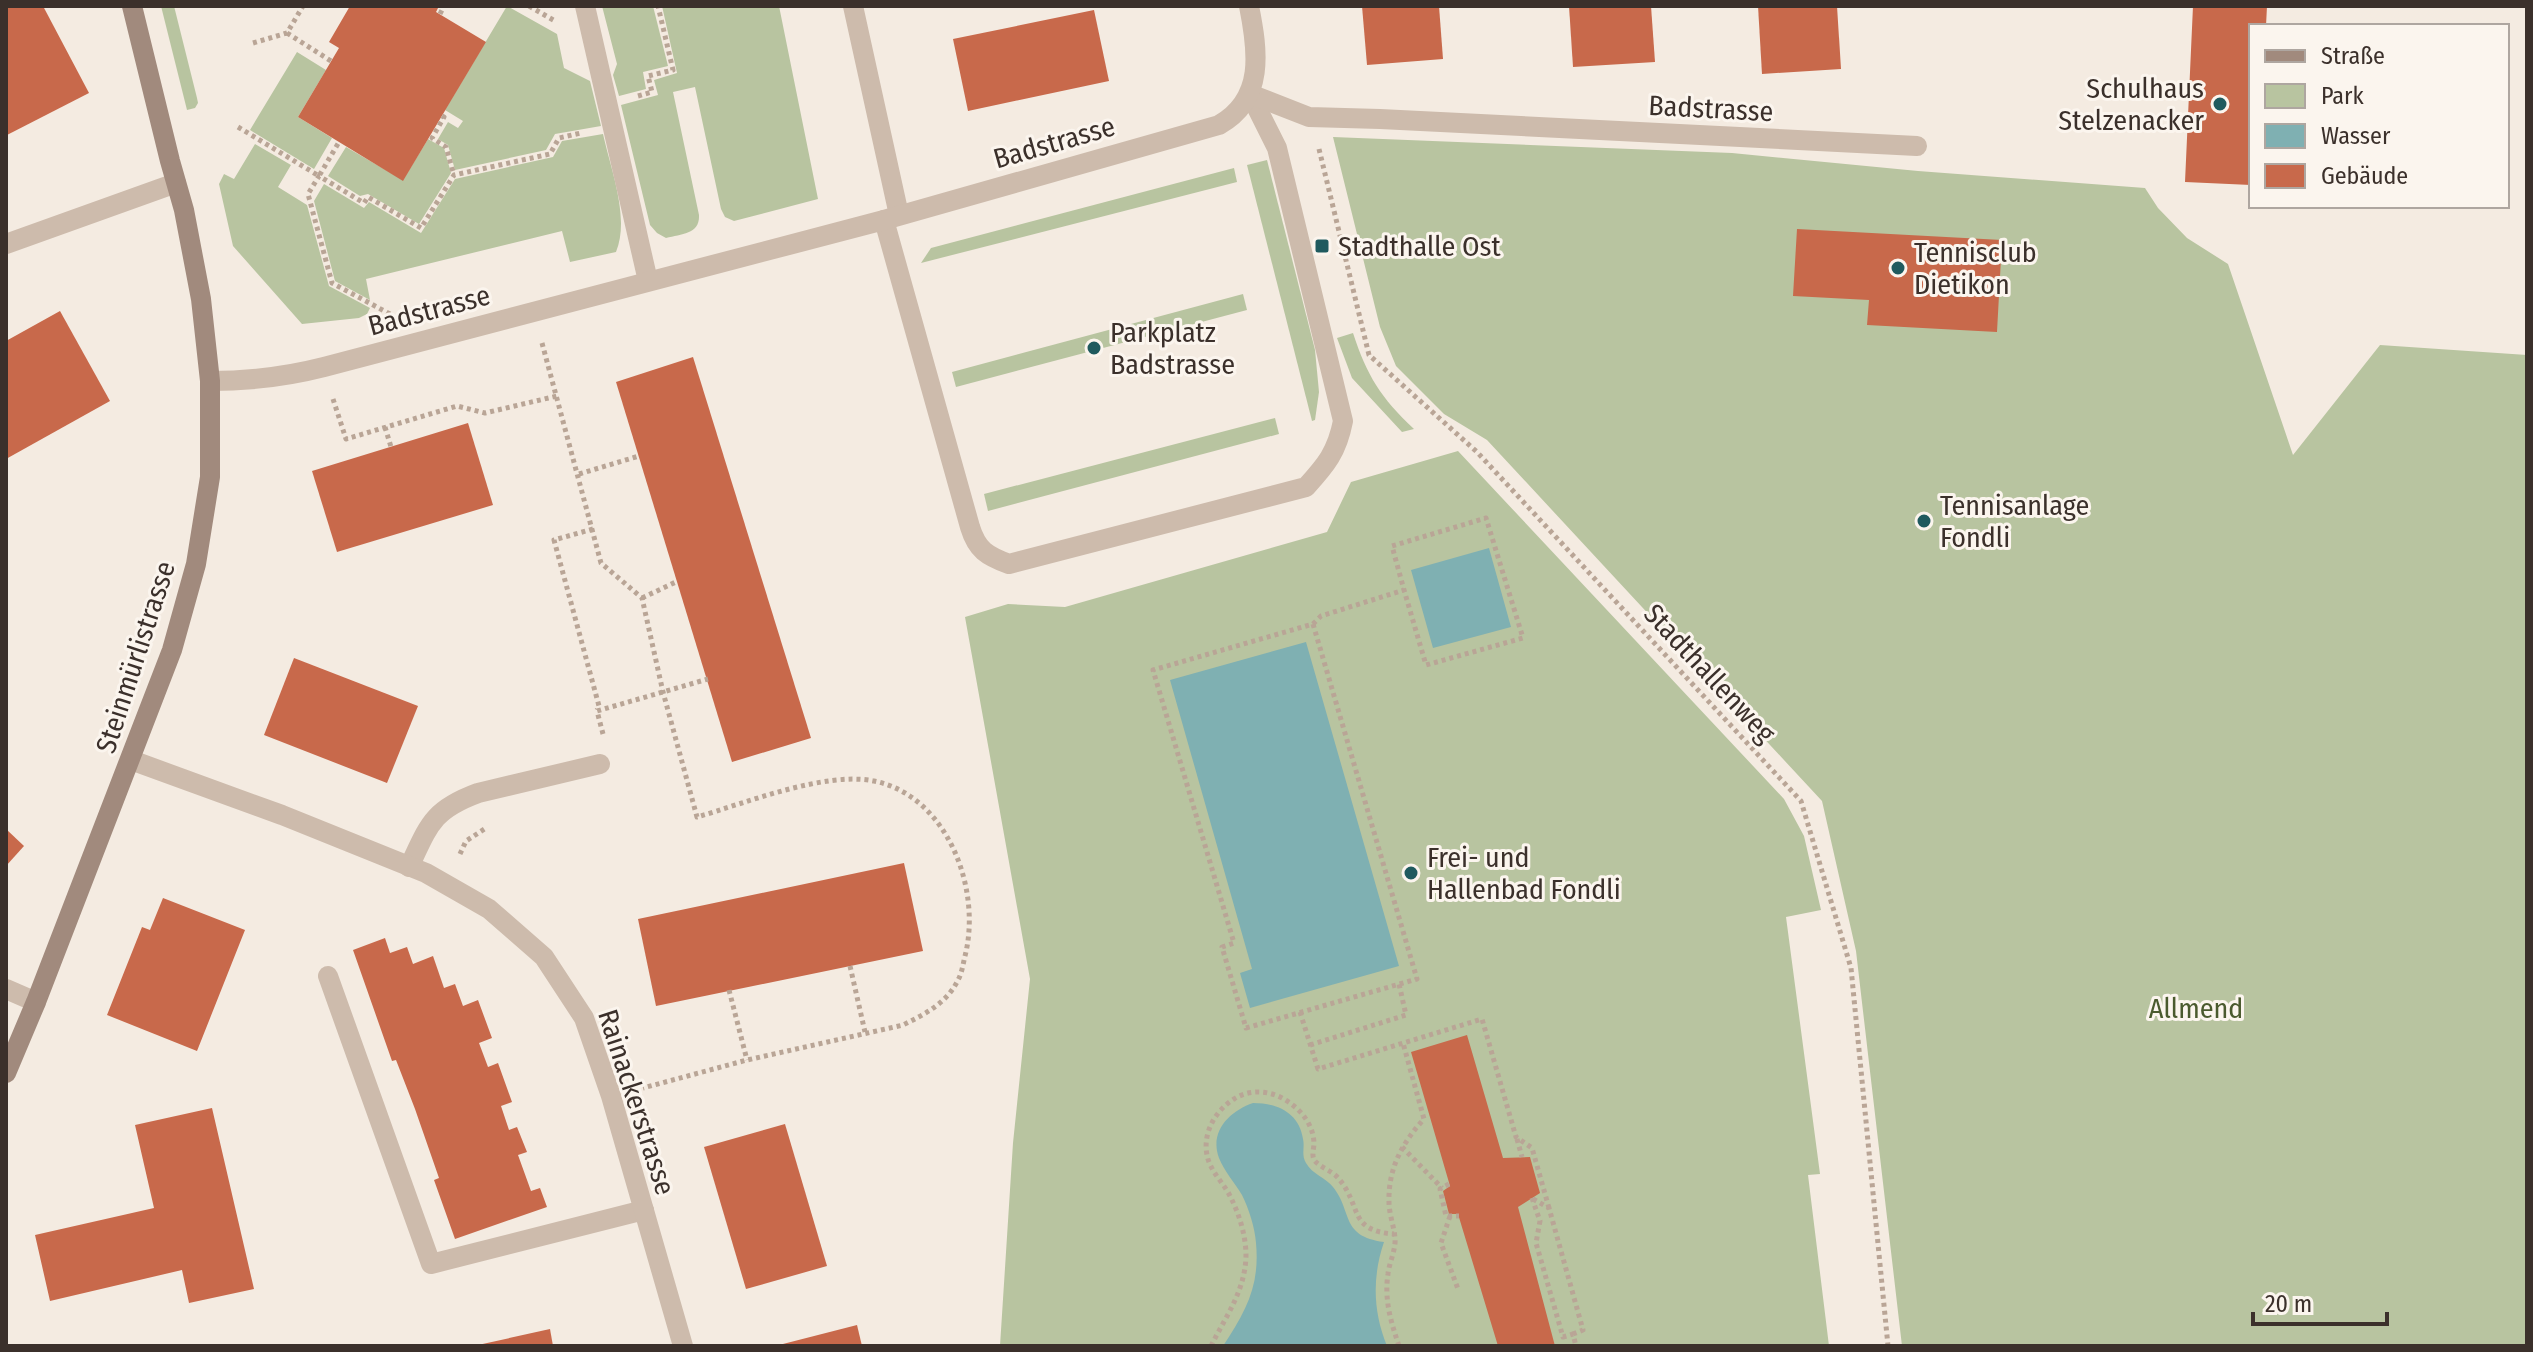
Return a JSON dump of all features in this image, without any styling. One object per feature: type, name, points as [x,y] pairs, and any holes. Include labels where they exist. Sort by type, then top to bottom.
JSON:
[{"type":"street","name":"Steinmürlistrasse","points":[[6,1073],[172,650],[196,564],[210,477],[210,381],[201,299],[184,210],[132,6]]},
{"type":"street","points":[[585,6],[648,281]]},
{"type":"street","points":[[853,6],[892,218],[970,527],[976,545],[988,556],[1009,564],[1306,487],[1328,462],[1339,441],[1343,421],[1277,148],[1250,94],[1256,69],[1256,37],[1249,6]]},
{"type":"street","name":"Badstrasse","points":[[210,381],[251,381],[292,375],[892,218],[1219,125],[1240,109],[1250,94],[1309,117],[1917,146]]},
{"type":"street","points":[[6,244],[176,183]]},
{"type":"street","name":"Rainackerstrasse","points":[[131,760],[282,815],[426,873],[489,909],[544,957],[584,1018],[611,1096],[683,1346]]},
{"type":"street","points":[[409,867],[432,820],[460,799],[600,764]]},
{"type":"street","points":[[328,976],[431,1264],[644,1210]]},
{"type":"street","points":[[6,989],[36,1002]]},
{"type":"path","points":[[253,43],[287,33],[303,6]]},
{"type":"path","points":[[440,14],[444,6]]},
{"type":"path","points":[[648,93],[652,92],[648,76],[673,70],[658,6]]},
{"type":"path","points":[[287,33],[331,61]]},
{"type":"path","points":[[442,116],[432,138],[446,147],[454,175]]},
{"type":"path","name":"Stadthallenweg","points":[[1309,117],[1319,146],[1369,355],[1477,452],[1801,801],[1851,968],[1888,1346]]},
{"type":"path","points":[[238,127],[364,203],[368,197],[421,228],[454,175],[550,154],[559,138],[613,127]]},
{"type":"path","points":[[339,142],[308,194],[332,283],[389,314],[400,347]]},
{"type":"path","points":[[533,312],[601,563],[642,598],[663,692],[697,817],[815,783],[848,777],[877,781],[904,792],[928,812],[946,835],[958,857],[970,910],[967,945],[959,978],[946,998],[927,1013],[903,1025],[747,1060],[611,1096]]},
{"type":"path","points":[[324,367],[346,439],[457,406],[485,413],[557,396]]},
{"type":"path","points":[[385,427],[391,447]]},
{"type":"path","points":[[578,474],[639,456]]},
{"type":"path","points":[[1486,518],[1523,638],[1426,665],[1404,590],[1392,546],[1486,518]]},
{"type":"path","points":[[593,529],[554,540],[599,706],[597,711]]},
{"type":"path","points":[[642,598],[678,581]]},
{"type":"path","points":[[1313,624],[1417,979],[1246,1028],[1222,947],[1234,943],[1153,670],[1313,624],[1321,616],[1404,590]]},
{"type":"path","points":[[663,692],[708,679]]},
{"type":"path","points":[[850,966],[865,1032]]},
{"type":"path","points":[[1310,1045],[1406,1015],[1399,984]]},
{"type":"path","points":[[729,990],[747,1060]]},
{"type":"path","points":[[1300,1012],[1318,1069],[1482,1019],[1522,1157]]},
{"type":"path","points":[[1399,1346],[1389,1318],[1386,1294],[1396,1240],[1389,1185],[1402,1147],[1424,1119],[1403,1043]]},
{"type":"path","points":[[1211,1346],[1238,1297],[1246,1257],[1237,1210],[1207,1153],[1210,1127],[1215,1115],[1234,1098],[1245,1093],[1270,1092],[1297,1107],[1312,1131],[1315,1161],[1338,1177],[1350,1195],[1358,1218],[1367,1227],[1394,1234]]},
{"type":"path","points":[[1516,1137],[1532,1148],[1549,1208],[1583,1330],[1563,1337],[1536,1243],[1540,1221],[1532,1198],[1549,1208]]},
{"type":"path","points":[[1402,1147],[1442,1188]]},
{"type":"path","points":[[1449,1184],[1440,1189],[1446,1216],[1459,1216]]},
{"type":"path","points":[[1450,1216],[1441,1243],[1458,1289]]},
{"type":"path","points":[[1573,1334],[1576,1346]]},
{"type":"green space","points":[[161,6],[174,6],[197,98],[195,108],[187,110]]},
{"type":"green space","points":[[507,6],[557,34],[564,68],[590,81],[601,126],[555,134],[546,150],[455,170],[448,145],[438,139],[448,122],[458,128],[463,121],[445,110]]},
{"type":"green space","points":[[602,6],[653,6],[668,66],[643,72],[646,89],[619,96],[613,75],[617,64]]},
{"type":"green space","points":[[662,6],[779,6],[818,199],[734,221],[725,217],[695,87],[673,92],[699,221],[693,230],[666,238],[650,225],[621,105],[658,95],[654,80],[677,73]]},
{"type":"green space","points":[[297,52],[326,70],[298,117],[332,138],[314,169],[250,130]]},
{"type":"green space","points":[[603,134],[620,209],[620,239],[616,252],[570,262],[562,231],[366,279],[370,300],[335,281],[314,201],[324,184],[364,208],[369,202],[421,233],[455,179],[553,157],[562,141]]},
{"type":"green space","name":"Allmend","points":[[1333,137],[1732,153],[2145,188],[2158,208],[2187,238],[2228,264],[2293,455],[2380,345],[2527,355],[2527,1346],[1902,1346],[1856,951],[1822,801],[1487,440],[1444,414],[1396,366],[1380,327]]},
{"type":"green space","points":[[428,139],[444,148],[451,173],[419,224],[368,194],[360,196],[328,176],[346,147],[403,180]]},
{"type":"green space","points":[[255,144],[291,165],[278,187],[307,205],[329,286],[370,308],[367,314],[359,318],[302,324],[233,246],[219,184],[224,174],[234,179]]},
{"type":"green space","points":[[1267,160],[1315,350],[1319,392],[1315,420],[1312,421],[1247,165]]},
{"type":"green space","points":[[1234,168],[1237,182],[921,263],[931,248]]},
{"type":"green space","points":[[1243,294],[1247,310],[956,387],[952,372]]},
{"type":"green space","points":[[1353,333],[1376,386],[1414,429],[1402,432],[1352,378],[1337,338]]},
{"type":"green space","points":[[1275,418],[1279,434],[988,511],[984,494]]},
{"type":"green space","name":"Frei- und Hallenbad Fondli","points":[[1458,451],[1784,799],[1804,836],[1821,910],[1786,917],[1820,1174],[1808,1175],[1829,1346],[1000,1346],[1013,1143],[1030,979],[965,617],[1008,604],[1065,607],[1327,532],[1351,482]]},
{"type":"water","points":[[1489,548],[1511,627],[1433,648],[1411,570]]},
{"type":"water","points":[[1306,642],[1399,966],[1250,1008],[1240,973],[1252,969],[1170,680]]},
{"type":"water","points":[[1253,1103],[1278,1107],[1297,1122],[1306,1163],[1333,1187],[1354,1229],[1370,1239],[1384,1242],[1377,1268],[1376,1294],[1379,1320],[1387,1346],[1223,1346],[1250,1298],[1257,1258],[1249,1212],[1219,1158],[1217,1139],[1229,1117]]},
{"type":"building","points":[[43,6],[89,93],[7,135],[6,8]]},
{"type":"building","points":[[350,6],[439,6],[436,12],[486,42],[403,181],[298,117],[339,48],[329,42]]},
{"type":"building","points":[[1362,6],[1439,6],[1443,59],[1367,65]]},
{"type":"building","points":[[1569,6],[1651,6],[1655,62],[1573,67]]},
{"type":"building","points":[[1758,6],[1837,6],[1841,69],[1762,74]]},
{"type":"building","name":"Schulhaus Stelzenacker","points":[[2193,6],[2267,6],[2266,24],[2249,24],[2249,185],[2185,182]]},
{"type":"building","points":[[1094,10],[1109,81],[968,111],[953,39]]},
{"type":"building","name":"Tennisclub Dietikon","points":[[1797,229],[2002,240],[1997,332],[1867,325],[1869,300],[1793,296]]},
{"type":"building","points":[[60,311],[110,401],[6,459],[6,341]]},
{"type":"building","points":[[693,357],[811,738],[732,762],[616,382]]},
{"type":"building","points":[[468,423],[493,505],[337,552],[312,471]]},
{"type":"building","points":[[294,658],[418,706],[387,783],[264,735]]},
{"type":"building","points":[[6,829],[24,846],[6,866]]},
{"type":"building","points":[[904,863],[923,951],[656,1006],[638,919]]},
{"type":"building","points":[[163,898],[245,930],[197,1051],[107,1015],[142,927],[150,930]]},
{"type":"building","points":[[385,938],[390,953],[407,947],[413,964],[433,956],[444,988],[455,984],[463,1006],[478,1000],[492,1038],[479,1043],[488,1067],[498,1063],[512,1102],[501,1106],[509,1130],[517,1127],[527,1152],[518,1155],[531,1191],[540,1188],[547,1207],[455,1239],[434,1180],[439,1178],[415,1109],[396,1060],[392,1061],[353,950]]},
{"type":"building","points":[[1467,1035],[1503,1158],[1530,1157],[1540,1193],[1518,1207],[1555,1346],[1498,1346],[1458,1214],[1449,1214],[1443,1191],[1450,1186],[1411,1052]]},
{"type":"building","points":[[212,1108],[254,1289],[189,1303],[182,1270],[50,1301],[35,1235],[154,1208],[135,1125]]},
{"type":"building","points":[[785,1124],[827,1266],[746,1289],[704,1147]]},
{"type":"building","points":[[857,1325],[862,1346],[779,1346],[779,1345]]},
{"type":"building","points":[[550,1329],[553,1346],[478,1346],[478,1345]]},
{"type":"place","name":"Schulhaus Stelzenacker","points":[[2220,104]]},
{"type":"place","name":"Stadthalle Ost","points":[[1322,246]]},
{"type":"place","name":"Tennisclub Dietikon","points":[[1898,268]]},
{"type":"place","name":"Parkplatz Badstrasse","points":[[1094,348]]},
{"type":"place","name":"Tennisanlage Fondli","points":[[1924,521]]},
{"type":"place","name":"Frei- und Hallenbad Fondli","points":[[1411,873]]}]
